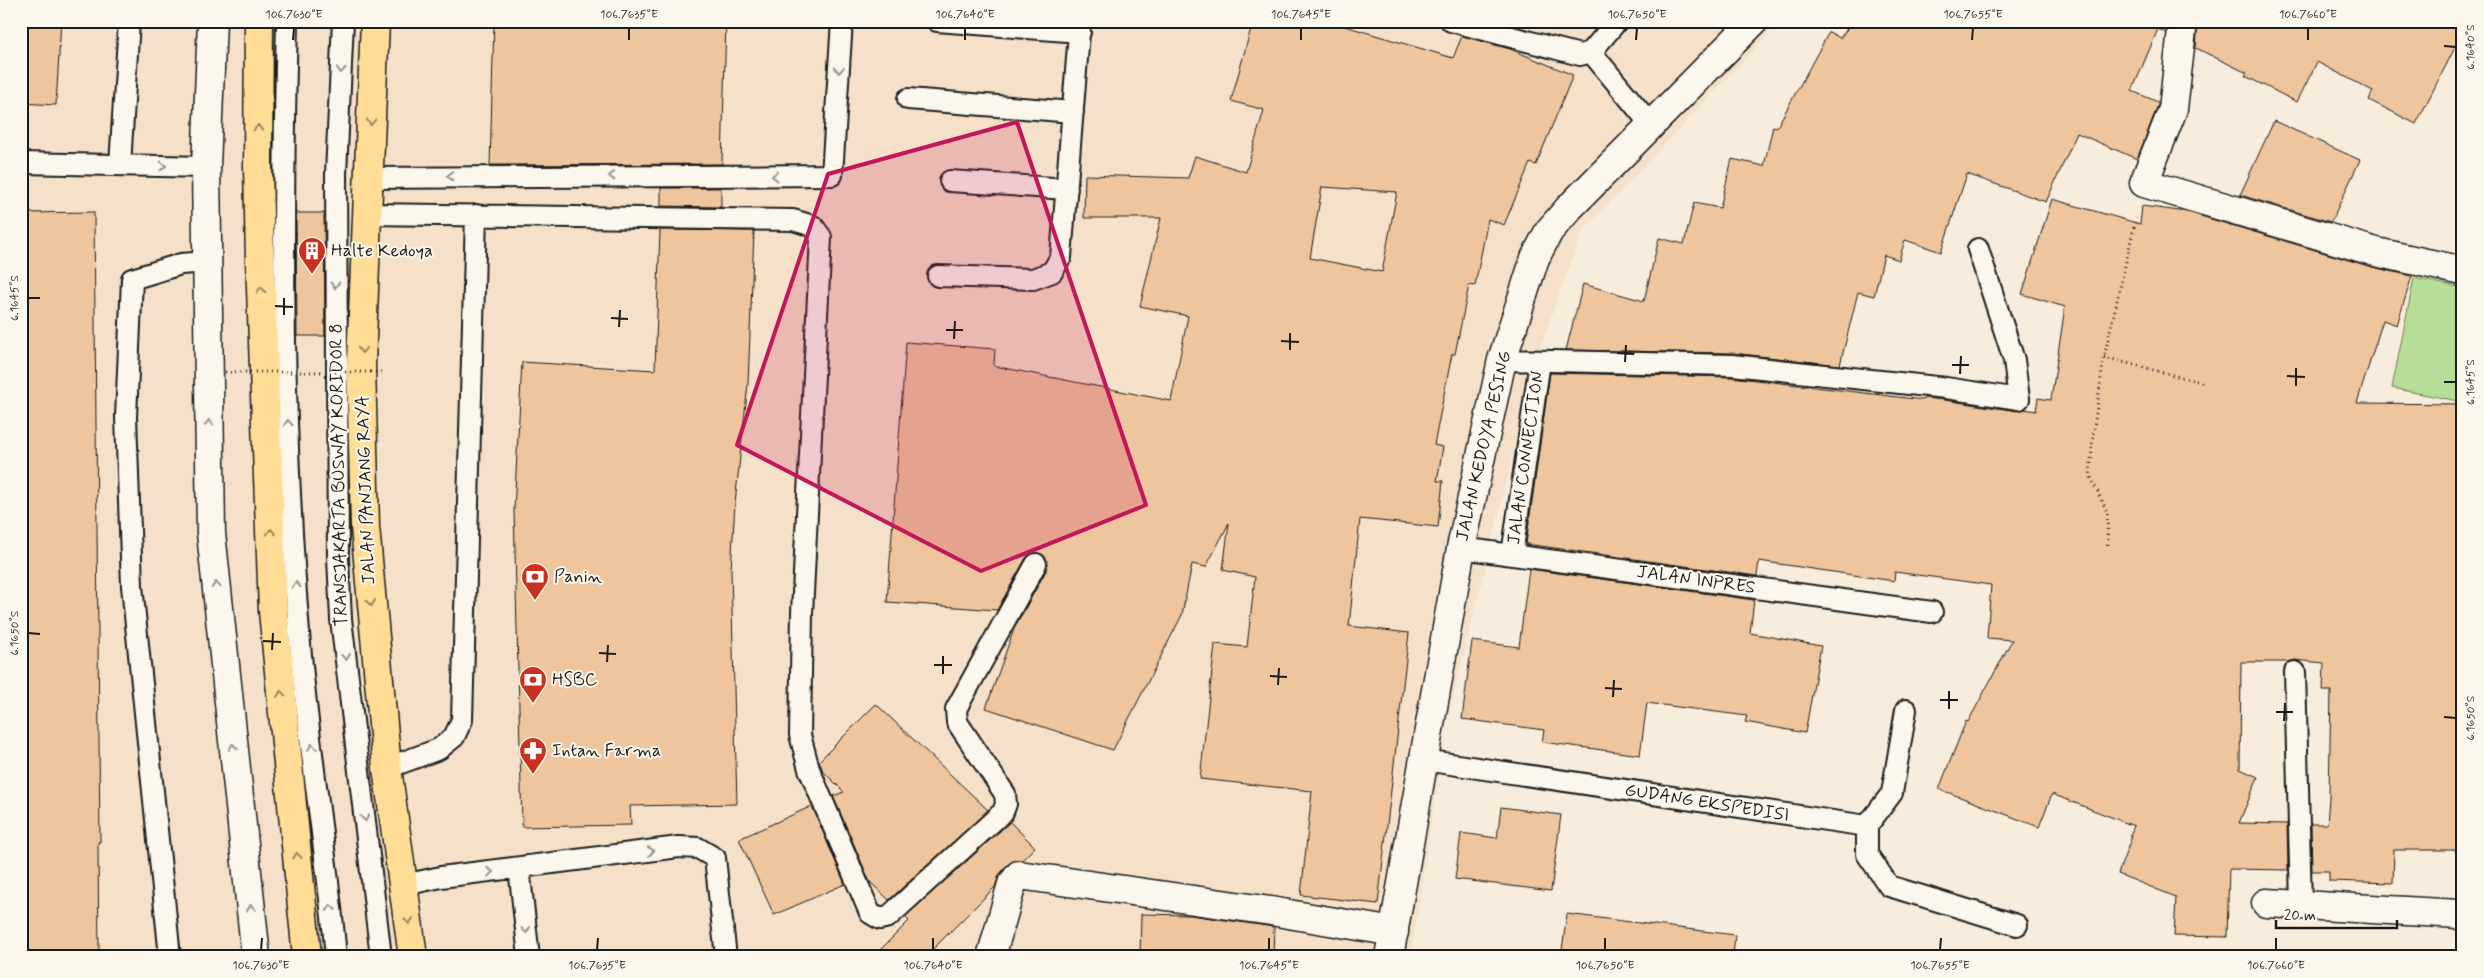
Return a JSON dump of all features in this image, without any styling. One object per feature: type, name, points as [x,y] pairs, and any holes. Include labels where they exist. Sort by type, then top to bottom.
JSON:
[{"type":"main road","points":[[259,21],[260,251],[273,612],[307,957]]},
{"type":"main road","name":"JALAN PANJANG RAYA","points":[[374,21],[361,364],[365,527],[387,768],[414,957]]},
{"type":"street","points":[[212,21],[206,167],[211,533],[256,957]]},
{"type":"street","name":"JALAN KEDOYA PESING","points":[[1392,945],[1461,548],[1502,360],[1535,258],[1549,231],[1570,206],[1754,21]]},
{"type":"street","points":[[2183,21],[2174,104],[2144,183],[2376,252],[2463,270]]},
{"type":"street","points":[[991,957],[1012,884],[1019,875],[1261,910],[1392,945]]},
{"type":"street","points":[[2266,903],[2459,914],[2463,916]]},
{"type":"lane","points":[[120,165],[129,21]]},
{"type":"lane","points":[[287,21],[284,165],[284,342],[292,520],[298,621],[336,957]]},
{"type":"lane","name":"TRANSJAKARTA BUSWAY KORIDOR 8","points":[[343,21],[336,174],[338,558],[342,619],[381,957]]},
{"type":"lane","points":[[368,178],[832,175],[842,21]]},
{"type":"lane","points":[[937,21],[1080,26],[1061,256],[1052,272],[1033,279],[938,276]]},
{"type":"lane","points":[[1451,21],[1580,54],[1591,52],[1617,21]]},
{"type":"lane","points":[[1591,52],[1652,125]]},
{"type":"lane","points":[[908,99],[1073,112]]},
{"type":"lane","points":[[21,163],[206,167]]},
{"type":"lane","points":[[950,181],[1067,189]]},
{"type":"lane","points":[[366,214],[793,220],[813,226],[821,237],[802,613],[800,735],[809,769],[870,913],[880,919],[888,917],[1003,812],[1006,804],[1005,794],[963,733],[957,722],[956,709],[1036,564]]},
{"type":"lane","points":[[387,768],[439,749],[454,737],[462,720],[476,215]]},
{"type":"lane","points":[[1502,360],[1732,365],[1946,388],[2019,399],[2014,360],[1978,249]]},
{"type":"lane","points":[[170,957],[132,586],[126,417],[132,279],[181,264],[207,262]]},
{"type":"lane","name":"JALAN CONNECTION","points":[[1512,555],[1540,361]]},
{"type":"lane","name":"JALAN INPRES","points":[[1461,548],[1932,612]]},
{"type":"lane","points":[[2295,672],[2300,904]]},
{"type":"lane","points":[[1906,710],[1892,793],[1867,826],[1867,854],[1890,886],[2017,925]]},
{"type":"lane","name":"GUDANG EKSPEDISI","points":[[1424,760],[1867,826]]},
{"type":"lane","points":[[404,885],[441,877],[679,847],[698,848],[715,858],[726,957]]},
{"type":"lane","points":[[520,868],[529,957]]},
{"type":"path","points":[[2108,545],[2107,512],[2090,475],[2093,435],[2104,357],[2144,183]]},
{"type":"path","points":[[2104,357],[2204,383]]},
{"type":"path","points":[[225,372],[382,372]]},
{"type":"highlighted area","points":[[1017,122],[1146,505],[981,571],[737,445],[828,174]]},
{"type":"shaded area","points":[[21,21],[1781,21],[1582,232],[1539,350],[1445,731],[1411,957],[21,957]]},
{"type":"green space","points":[[2414,278],[2463,288],[2463,402],[2392,388]]},
{"type":"building","points":[[21,21],[61,21],[56,105],[21,103]]},
{"type":"building","points":[[494,21],[726,21],[722,164],[490,165]]},
{"type":"building","points":[[1253,21],[1328,21],[1453,58],[1462,36],[1510,49],[1573,75],[1536,165],[1530,163],[1504,225],[1488,219],[1475,286],[1469,285],[1455,354],[1452,354],[1434,445],[1443,447],[1437,481],[1443,481],[1438,527],[1360,519],[1349,626],[1409,633],[1378,904],[1301,895],[1312,791],[1200,779],[1215,644],[1247,647],[1255,577],[1223,570],[1229,523],[1206,567],[1192,564],[1182,615],[1113,750],[986,708],[1014,629],[1047,569],[1046,558],[1042,554],[1035,552],[1026,558],[997,610],[887,602],[906,342],[995,349],[994,366],[1171,401],[1188,316],[1140,306],[1161,218],[1084,218],[1085,175],[1188,178],[1195,156],[1246,172],[1264,110],[1231,101]],"holes":[[[1322,187],[1397,192],[1382,272],[1310,258]]]},
{"type":"building","points":[[1853,21],[2167,21],[2166,33],[2158,29],[2132,91],[2158,102],[2158,105],[2137,159],[2077,133],[2046,202],[1967,174],[1941,252],[1905,240],[1899,260],[1884,255],[1874,296],[1858,292],[1840,365],[1732,353],[1566,350],[1583,284],[1644,301],[1659,238],[1684,244],[1694,203],[1720,208],[1732,159],[1764,166],[1773,126],[1777,127],[1829,32],[1840,38]]},
{"type":"building","points":[[2198,21],[2463,21],[2463,32],[2416,124],[2369,100],[2373,91],[2317,62],[2297,102],[2245,76],[2247,73],[2196,48]]},
{"type":"building","points":[[2274,121],[2360,160],[2331,222],[2240,195]]},
{"type":"building","points":[[661,188],[721,188],[721,207],[661,206]]},
{"type":"building","points":[[2052,199],[2140,224],[2142,206],[2187,212],[2372,267],[2412,276],[2397,325],[2383,320],[2357,403],[2463,404],[2463,850],[2394,850],[2393,883],[2329,881],[2329,871],[2312,871],[2311,824],[2327,824],[2329,798],[2331,691],[2323,691],[2324,663],[2295,660],[2288,662],[2241,662],[2240,769],[2258,777],[2239,823],[2287,824],[2288,870],[2229,869],[2227,937],[2174,936],[2176,897],[2118,874],[2134,826],[2052,794],[2039,827],[1939,789],[1966,721],[1968,722],[2012,640],[1987,638],[1991,585],[1895,572],[1894,581],[1759,561],[1757,576],[1526,544],[1550,373],[1731,377],[1923,400],[1924,398],[1944,400],[2017,411],[2025,409],[2036,411],[2038,398],[2051,400],[2065,307],[2022,294]]},
{"type":"building","points":[[94,212],[100,842],[98,842],[99,957],[21,957],[21,213]]},
{"type":"building","name":"Halte Kedoya","points":[[296,213],[324,213],[325,336],[297,336]]},
{"type":"building","points":[[660,230],[754,231],[748,384],[735,503],[731,570],[737,804],[630,806],[631,825],[522,827],[514,510],[522,362],[655,370]]},
{"type":"building","points":[[1529,569],[1754,600],[1750,633],[1821,646],[1805,733],[1745,722],[1747,716],[1647,703],[1640,755],[1542,742],[1544,730],[1462,719],[1472,641],[1519,647]]},
{"type":"building","points":[[876,704],[988,810],[889,900],[870,882],[833,796],[844,792],[823,771],[819,761]]},
{"type":"building","points":[[812,806],[845,884],[774,915],[739,839]]},
{"type":"building","points":[[1501,807],[1561,815],[1551,891],[1455,879],[1461,833],[1497,838]]},
{"type":"building","points":[[1010,822],[1035,847],[1022,860],[1014,860],[1007,865],[999,875],[995,887],[925,957],[873,957],[909,921],[905,917]]},
{"type":"building","points":[[1141,914],[1190,915],[1274,927],[1273,957],[1140,957]]},
{"type":"building","points":[[1567,914],[1735,935],[1733,957],[1561,957]]},
{"type":"place","name":"Halte Kedoya","points":[[312,275]]},
{"type":"place","name":"Panin","points":[[535,601]]},
{"type":"place","name":"HSBC","points":[[533,704]]},
{"type":"place","name":"Intan Farma","points":[[533,775]]}]
